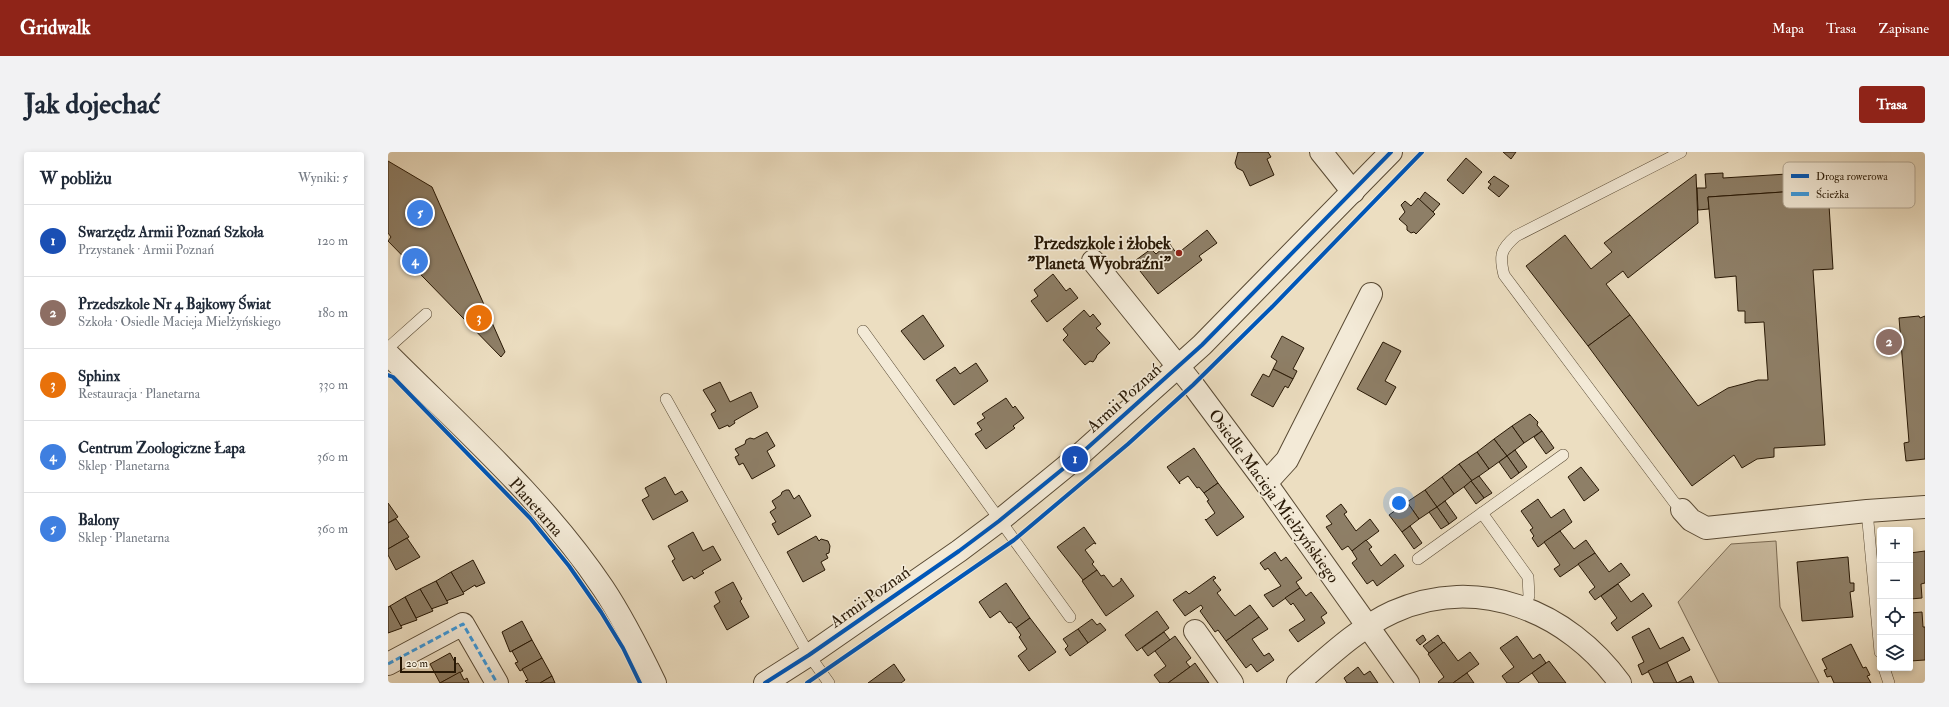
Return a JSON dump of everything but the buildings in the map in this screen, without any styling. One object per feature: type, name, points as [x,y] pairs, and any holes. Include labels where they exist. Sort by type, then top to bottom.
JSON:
[{"type":"street","points":[[1321,152],[1353,192]]},
{"type":"street","name":"Armii Poznań","points":[[765,683],[809,655],[1000,521],[1081,454],[1178,367],[1235,312],[1391,152]]},
{"type":"street","name":"Armii Poznań","points":[[1093,261],[1178,367]]},
{"type":"street","points":[[1266,482],[1287,460],[1371,294]]},
{"type":"street","name":"Planetarna","points":[[388,354],[524,492],[587,566],[614,606],[638,646],[655,683]]},
{"type":"street","name":"Osiedle Macieja Mielżyńskiego","points":[[1178,367],[1266,482],[1408,683]]},
{"type":"street","points":[[1682,510],[1691,520],[1706,528],[1867,511],[1925,507]]},
{"type":"street","points":[[1298,683],[1367,627],[1393,612],[1407,607],[1449,598],[1486,598],[1524,608],[1547,617],[1576,637],[1596,655],[1620,683]]},
{"type":"street","points":[[388,664],[463,624],[497,683]]},
{"type":"street","points":[[1194,632],[1232,683]]},
{"type":"lane","points":[[1681,152],[1516,236],[1504,246],[1500,261],[1504,275],[1670,497],[1682,510]]},
{"type":"lane","points":[[388,348],[426,314]]},
{"type":"lane","points":[[863,331],[1070,617]]},
{"type":"lane","points":[[666,399],[809,655],[829,683]]},
{"type":"lane","points":[[1418,559],[1563,455]]},
{"type":"lane","points":[[1867,511],[1878,635]]},
{"type":"lane","points":[[1482,513],[1528,577],[1530,596],[1524,608]]},
{"type":"lane","points":[[1885,671],[1889,683]]},
{"type":"shaded area","points":[[1776,541],[1780,607],[1819,683],[1719,683],[1678,602],[1731,544]]},
{"type":"marked path","points":[[388,664],[463,624],[497,683]]},
{"type":"cycle path","points":[[765,683],[809,655],[959,551],[999,521],[1075,459],[1202,345],[1391,152]]},
{"type":"cycle path","points":[[807,683],[1014,540],[1128,444],[1193,385],[1271,308],[1422,152]]},
{"type":"cycle path","points":[[388,375],[393,377],[530,518],[569,566],[601,612],[623,648],[640,683]]},
{"type":"place","name":"Balony","points":[[420,213]]},
{"type":"place","name":"Przedszkole i żłobek \"Planeta Wyobraźni\"","points":[[1179,253]]},
{"type":"place","name":"Centrum Zoologiczne Łapa","points":[[415,261]]},
{"type":"place","name":"Sphinx","points":[[479,318]]},
{"type":"place","name":"Przedszkole Nr 4 Bajkowy Świat","points":[[1889,342]]},
{"type":"place","name":"Swarzędz Armii Poznań Szkoła","points":[[1075,459]]}]
